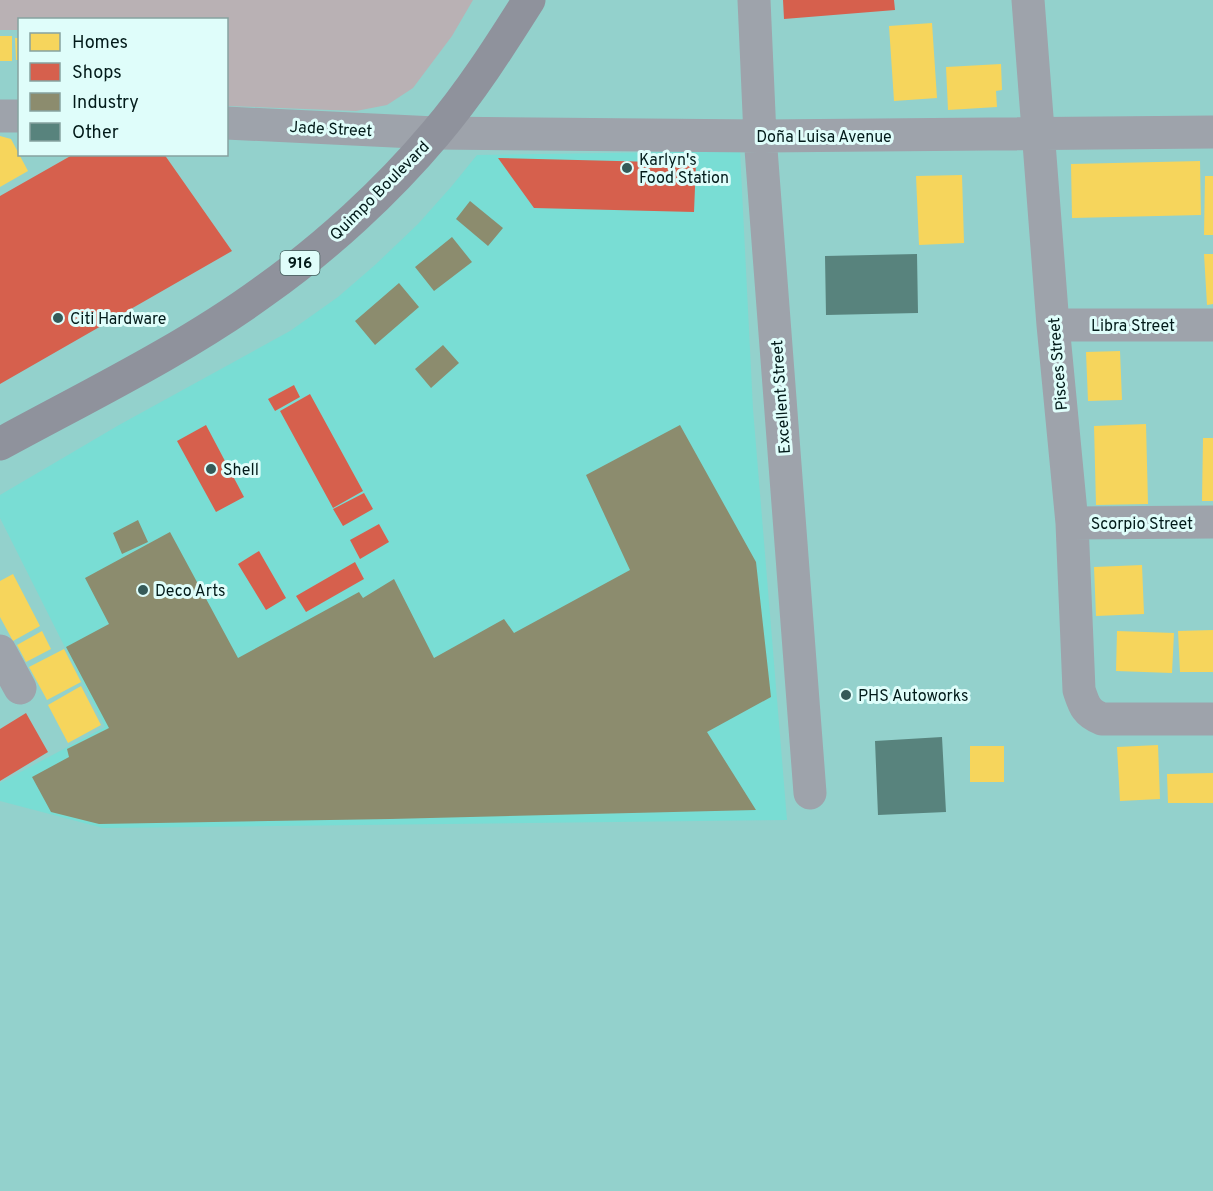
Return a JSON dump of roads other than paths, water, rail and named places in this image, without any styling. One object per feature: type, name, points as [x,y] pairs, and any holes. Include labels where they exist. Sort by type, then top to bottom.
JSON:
[{"type":"main road","name":"Quimpo Boulevard","points":[[0,444],[194,337],[265,291],[337,232],[375,197],[435,133],[490,60],[529,0]]},
{"type":"street","name":"Excellent Street","points":[[753,0],[760,136],[810,793]]},
{"type":"street","name":"Pisces Street","points":[[1028,0],[1071,523],[1079,690],[1084,705],[1093,716],[1101,719],[1213,719]]},
{"type":"street","points":[[0,116],[18,116]]},
{"type":"street","name":"Jade Street","points":[[228,123],[435,133]]},
{"type":"street","name":"Doña Luisa Avenue","points":[[435,133],[760,136],[1213,132]]},
{"type":"street","name":"Libra Street","points":[[1053,325],[1213,325]]},
{"type":"street","name":"Scorpio Street","points":[[1071,523],[1213,522]]},
{"type":"street","points":[[0,651],[20,688]]},
{"type":"place","name":"Karlyn's Food Station","points":[[627,168]]},
{"type":"place","name":"Citi Hardware","points":[[58,318]]},
{"type":"place","name":"Shell","points":[[211,469]]},
{"type":"place","name":"Deco Arts","points":[[143,590]]},
{"type":"place","name":"PHS Autoworks","points":[[846,695]]}]
